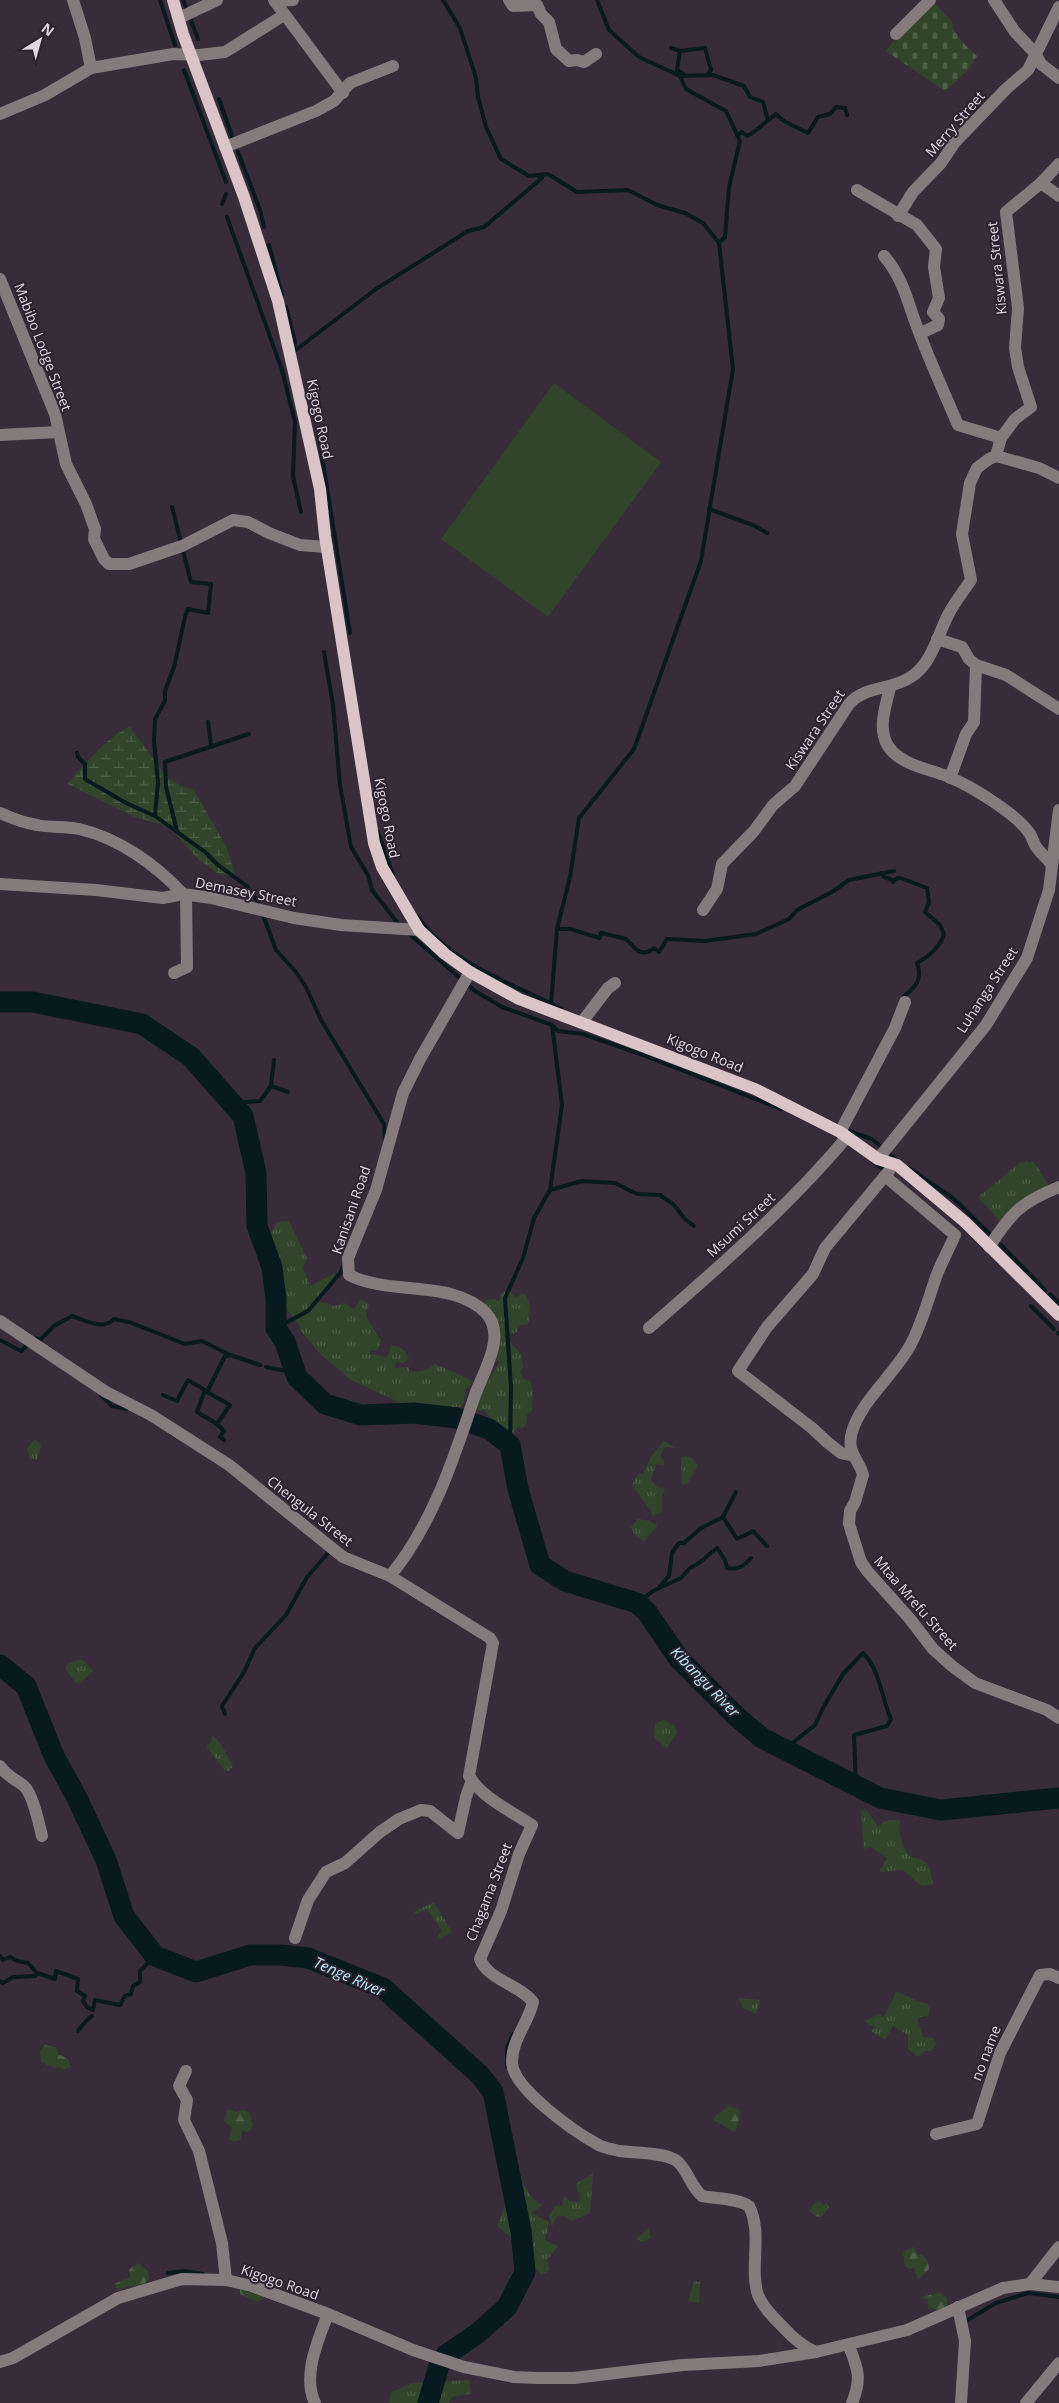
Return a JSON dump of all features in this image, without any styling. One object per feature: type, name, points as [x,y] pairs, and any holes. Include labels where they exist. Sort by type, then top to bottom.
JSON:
[{"type":"main road","name":"Kigogo Road","points":[[173,0],[190,54],[225,147],[278,301],[320,490],[327,547],[374,843],[382,867],[419,930],[445,954],[470,972],[519,999],[755,1089],[844,1135],[878,1158],[897,1165],[965,1222],[1059,1315]]},
{"type":"street","points":[[73,0],[85,38],[91,68]]},
{"type":"street","points":[[179,18],[217,0]]},
{"type":"street","points":[[274,0],[293,0]]},
{"type":"street","points":[[274,0],[343,94]]},
{"type":"street","points":[[509,0],[513,6],[537,5],[540,8],[541,14],[549,22],[556,49],[569,61],[577,60],[584,62],[596,54]]},
{"type":"street","points":[[896,34],[930,0]]},
{"type":"street","points":[[994,0],[1015,32],[1048,71],[1059,78]]},
{"type":"street","name":"Merry Street","points":[[898,216],[913,192],[941,163],[955,142],[1006,89],[1028,70],[1059,7]]},
{"type":"street","points":[[0,114],[45,95],[91,68],[173,54],[225,52],[284,15]]},
{"type":"street","points":[[225,147],[316,111],[343,94],[354,81],[393,66]]},
{"type":"street","name":"Kiswara Street","points":[[703,910],[717,890],[722,864],[754,831],[773,805],[795,786],[843,710],[858,694],[890,687],[920,671],[929,659],[948,615],[970,580],[962,534],[970,483],[977,468],[996,456],[1001,438],[1015,419],[1032,407],[1018,367],[1015,348],[1018,308],[1006,212],[1041,183],[1059,164]]},
{"type":"street","points":[[1041,183],[1059,196]]},
{"type":"street","points":[[857,190],[898,216],[917,225],[936,250],[934,267],[939,298],[933,312],[939,319],[938,324],[921,333]]},
{"type":"street","points":[[884,256],[903,286],[958,425],[1001,438]]},
{"type":"street","name":"Mabibo Lodge Street","points":[[0,279],[48,396],[66,464],[86,504],[95,529],[94,539],[104,559],[109,564],[129,564],[182,546],[233,520],[248,522],[269,533],[300,545],[327,547]]},
{"type":"street","points":[[0,435],[58,432]]},
{"type":"street","points":[[996,456],[1039,468],[1059,478]]},
{"type":"street","points":[[937,639],[962,647],[968,659],[976,665],[1006,675],[1059,709]]},
{"type":"street","points":[[950,778],[966,734],[974,722],[976,665]]},
{"type":"street","points":[[890,687],[882,728],[887,744],[892,752],[904,761],[977,790],[1018,821],[1030,834],[1035,846],[1052,864]]},
{"type":"street","name":"Luhanga Street","points":[[878,1158],[986,1025],[1027,958],[1042,915],[1052,864],[1059,810]]},
{"type":"street","name":"Demasey Street","points":[[0,813],[38,825],[78,828],[107,838],[131,851],[170,880],[184,895],[211,898],[294,918],[341,925],[419,930]]},
{"type":"street","points":[[0,884],[79,888],[163,898],[184,895],[186,967],[174,973]]},
{"type":"street","name":"Kanisani Road","points":[[390,1576],[405,1558],[420,1533],[454,1460],[494,1342],[493,1324],[486,1313],[467,1299],[370,1282],[349,1275],[348,1268],[352,1247],[376,1190],[404,1093],[420,1059],[470,972]]},
{"type":"street","points":[[582,1022],[608,988],[615,983]]},
{"type":"street","name":"Msumi Street","points":[[649,1328],[777,1213],[827,1162],[844,1135],[895,1028],[905,1002]]},
{"type":"street","points":[[852,1455],[841,1453],[738,1371],[767,1327],[803,1287],[825,1248],[885,1176],[897,1165]]},
{"type":"street","points":[[885,1176],[955,1235]]},
{"type":"street","points":[[989,1247],[1006,1221],[1025,1203],[1033,1197],[1059,1187]]},
{"type":"street","name":"Mtaa Mrefu Street","points":[[965,1222],[955,1235],[936,1276],[931,1298],[910,1345],[897,1368],[874,1394],[856,1421],[851,1435],[852,1455],[863,1475],[855,1502],[850,1511],[849,1524],[861,1562],[932,1648],[975,1683],[1046,1710],[1059,1718]]},
{"type":"street","name":"Chengula Street","points":[[0,1321],[106,1392],[151,1415],[229,1465],[343,1557],[390,1576],[492,1640],[471,1778]]},
{"type":"street","points":[[0,1766],[11,1779],[26,1788],[42,1836]]},
{"type":"street","points":[[295,1938],[308,1900],[326,1872],[345,1863],[380,1832],[399,1819],[421,1810],[430,1811],[458,1833],[471,1778]]},
{"type":"street","name":"Chagama Street","points":[[471,1778],[485,1794],[532,1824],[519,1854],[501,1911],[480,1959],[488,1970],[524,1993],[533,2002],[516,2038],[512,2060],[513,2072],[520,2082],[562,2122],[599,2145],[622,2151],[662,2156],[678,2161],[702,2196],[727,2201],[739,2201],[749,2206],[755,2225],[758,2296],[764,2306],[782,2326],[816,2352]]},
{"type":"street","name":"no name","points":[[936,2134],[977,2124],[1000,2053],[1040,1975],[1050,1974],[1059,1978]]},
{"type":"street","points":[[186,2071],[179,2086],[187,2100],[184,2120],[200,2151],[222,2243],[226,2280]]},
{"type":"street","points":[[1030,2284],[1059,2247]]},
{"type":"street","name":"Kigogo Road","points":[[0,2362],[14,2358],[92,2311],[132,2293],[182,2279],[226,2280],[252,2286],[328,2314],[413,2350],[464,2367],[514,2377],[574,2378],[683,2365],[758,2361],[849,2346],[907,2330],[1003,2288],[1030,2284],[1059,2287]]},
{"type":"street","points":[[958,2307],[965,2341],[961,2403]]},
{"type":"street","points":[[315,2403],[311,2396],[310,2380],[314,2352],[328,2314]]},
{"type":"street","points":[[849,2346],[859,2377],[859,2388],[852,2403]]},
{"type":"street","points":[[1026,2403],[1059,2363]]},
{"type":"green space","points":[[933,1],[952,22],[953,29],[963,43],[977,56],[967,71],[945,91],[886,51],[904,27]]},
{"type":"green space","points":[[554,383],[661,462],[548,617],[441,539]]},
{"type":"green space","points":[[130,727],[166,776],[181,786],[194,790],[227,848],[236,879],[217,873],[199,860],[169,827],[132,816],[68,784],[106,743],[115,735]]},
{"type":"green space","points":[[1027,1161],[1029,1163],[1033,1161],[1049,1185],[1000,1221],[978,1197],[1020,1163]]},
{"type":"green space","points":[[289,1221],[307,1258],[303,1267],[310,1286],[335,1273],[333,1281],[318,1299],[320,1303],[326,1302],[333,1306],[345,1303],[354,1309],[361,1299],[369,1304],[366,1316],[381,1341],[378,1350],[370,1351],[370,1354],[387,1357],[392,1345],[405,1351],[409,1359],[403,1363],[396,1362],[395,1368],[409,1367],[409,1371],[412,1372],[430,1368],[435,1364],[473,1381],[466,1389],[463,1406],[436,1410],[418,1406],[414,1409],[353,1381],[322,1356],[300,1330],[300,1326],[283,1304],[270,1236],[277,1222]]},
{"type":"green space","points":[[507,1290],[516,1298],[521,1294],[525,1294],[529,1301],[528,1324],[520,1325],[516,1333],[509,1334],[509,1341],[521,1354],[523,1367],[520,1372],[523,1378],[530,1381],[533,1390],[532,1411],[527,1415],[527,1422],[523,1428],[518,1427],[509,1438],[505,1437],[484,1410],[477,1411],[476,1408],[482,1380],[489,1379],[499,1363],[497,1358],[489,1356],[496,1349],[483,1303],[486,1300],[495,1299],[499,1301],[502,1293]]},
{"type":"green space","points":[[35,1439],[41,1445],[37,1460],[30,1459],[27,1449]]},
{"type":"green space","points":[[664,1441],[676,1448],[665,1447],[660,1457],[664,1460],[664,1466],[656,1464],[651,1480],[658,1487],[665,1489],[662,1497],[662,1512],[652,1516],[652,1513],[632,1485],[639,1473],[643,1474],[651,1457]]},
{"type":"green space","points":[[685,1456],[692,1458],[698,1466],[688,1483],[682,1485],[681,1458]]},
{"type":"green space","points":[[638,1519],[650,1521],[658,1525],[644,1542],[634,1534],[631,1527]]},
{"type":"green space","points":[[76,1660],[83,1660],[93,1671],[80,1683],[75,1682],[65,1668],[67,1664]]},
{"type":"green space","points":[[663,1720],[675,1726],[677,1733],[667,1748],[654,1738],[655,1724]]},
{"type":"green space","points":[[212,1735],[222,1746],[233,1766],[229,1771],[225,1771],[206,1746],[211,1743]]},
{"type":"green space","points":[[865,1808],[878,1827],[885,1821],[900,1820],[900,1835],[909,1856],[925,1861],[930,1869],[933,1884],[922,1886],[903,1870],[879,1872],[887,1858],[871,1847],[864,1849],[861,1811]]},
{"type":"green space","points":[[434,1902],[452,1932],[440,1939],[438,1935],[442,1931],[427,1909],[415,1914],[414,1912]]},
{"type":"green space","points":[[896,1992],[919,2002],[927,2003],[930,2009],[928,2016],[917,2018],[923,2037],[932,2038],[937,2043],[931,2051],[925,2051],[918,2057],[908,2049],[908,2035],[893,2026],[885,2040],[871,2031],[874,2027],[864,2021],[879,2014],[884,2017]]},
{"type":"green space","points":[[739,1998],[760,2000],[756,2014],[743,2008]]},
{"type":"green space","points":[[45,2045],[55,2047],[58,2052],[57,2054],[67,2058],[71,2067],[62,2070],[60,2067],[56,2068],[41,2062],[40,2051]]},
{"type":"green space","points":[[729,2106],[740,2110],[738,2126],[734,2132],[714,2120],[715,2116]]},
{"type":"green space","points":[[229,2109],[235,2112],[243,2110],[250,2113],[253,2126],[248,2133],[240,2130],[242,2133],[241,2139],[234,2142],[229,2139],[232,2128],[224,2121]]},
{"type":"green space","points":[[593,2173],[590,2213],[572,2221],[563,2216],[557,2216],[552,2226],[549,2216],[555,2206],[562,2206],[564,2196],[571,2202],[579,2202],[580,2193],[577,2191],[576,2184]]},
{"type":"green space","points":[[519,2177],[533,2199],[542,2205],[532,2213],[549,2222],[545,2240],[558,2246],[547,2260],[550,2270],[542,2275],[532,2264],[526,2265],[520,2259],[516,2254],[513,2239],[497,2226],[508,2199],[508,2184]]},
{"type":"green space","points":[[819,2201],[823,2205],[827,2203],[829,2207],[821,2217],[815,2216],[810,2211],[813,2205]]},
{"type":"green space","points":[[649,2228],[651,2238],[642,2242],[636,2239]]},
{"type":"green space","points":[[914,2247],[918,2255],[922,2254],[928,2261],[929,2269],[918,2280],[914,2268],[909,2269],[905,2266],[903,2252]]},
{"type":"green space","points":[[138,2263],[148,2271],[149,2279],[141,2287],[128,2286],[118,2290],[114,2284],[130,2277],[129,2270]]},
{"type":"green space","points":[[240,2279],[250,2279],[267,2286],[267,2292],[262,2300],[257,2302],[240,2294]]},
{"type":"green space","points":[[694,2281],[700,2282],[699,2303],[688,2301]]},
{"type":"green space","points":[[939,2292],[947,2298],[947,2306],[935,2312],[934,2308],[928,2309],[928,2300],[920,2298]]},
{"type":"green space","points":[[469,2380],[471,2394],[452,2397],[449,2403],[389,2403],[391,2392],[413,2383]]},
{"type":"waterway","points":[[160,0],[175,45]]},
{"type":"waterway","points":[[183,0],[198,39]]},
{"type":"waterway","points":[[443,0],[460,28],[476,78],[478,97],[486,127],[501,159],[529,176],[548,174],[577,192],[628,190],[657,205],[685,213],[703,223],[719,243]]},
{"type":"waterway","points":[[551,1004],[557,929],[570,877],[579,818],[634,749],[701,561],[733,369],[719,243],[725,237],[729,187],[740,141],[726,111],[686,89],[680,76],[639,57],[609,30],[597,0]]},
{"type":"waterway","points":[[671,48],[680,51],[677,70],[686,76]]},
{"type":"waterway","points":[[680,51],[705,48],[711,70],[707,75]]},
{"type":"waterway","points":[[184,70],[226,182]]},
{"type":"waterway","points":[[680,76],[713,75],[744,86],[750,97],[763,102],[768,120]]},
{"type":"waterway","points":[[219,99],[233,139]]},
{"type":"waterway","points":[[737,135],[742,132],[747,136],[751,134],[776,114],[784,121],[808,133],[818,117],[830,114],[836,107],[845,108],[847,115]]},
{"type":"waterway","points":[[238,152],[260,210],[264,227]]},
{"type":"waterway","points":[[293,352],[376,289],[468,231],[484,227],[542,178],[538,176]]},
{"type":"waterway","points":[[222,204],[226,194]]},
{"type":"waterway","points":[[227,217],[282,370],[295,422],[293,476],[301,512]]},
{"type":"waterway","points":[[269,245],[282,295]]},
{"type":"waterway","points":[[286,307],[295,342],[294,349]]},
{"type":"waterway","points":[[318,431],[350,633]]},
{"type":"waterway","points":[[155,816],[158,782],[154,741],[155,719],[165,701],[165,691],[174,667],[188,609],[208,613],[211,584],[191,582],[172,507]]},
{"type":"waterway","points":[[709,509],[753,525],[767,533]]},
{"type":"waterway","points":[[324,652],[333,705],[340,785],[351,847],[368,875],[372,890],[400,926]]},
{"type":"waterway","points":[[208,722],[211,746]]},
{"type":"waterway","points":[[177,831],[166,787],[165,762],[249,734]]},
{"type":"waterway","points":[[77,753],[78,757],[85,764],[85,779],[126,803],[155,816],[205,852],[218,865],[248,887],[258,902]]},
{"type":"waterway","points":[[378,832],[393,875]]},
{"type":"waterway","points":[[557,929],[570,929],[600,938],[601,933],[626,939],[638,951],[645,952],[654,948],[659,952],[667,939],[705,941],[756,934],[789,919],[797,910],[832,892],[849,880],[894,871]]},
{"type":"waterway","points":[[881,873],[884,877],[893,880],[893,882],[897,878],[901,878],[927,888],[929,902],[925,912],[940,925],[944,934],[940,943],[933,951],[917,963],[919,978],[912,989],[904,996]]},
{"type":"waterway","points":[[263,915],[276,950],[296,972],[306,987],[321,1020],[384,1124],[385,1141]]},
{"type":"waterway","points":[[418,917],[447,948],[465,960],[562,1009]]},
{"type":"waterway","points":[[407,932],[475,991],[502,1007],[552,1025],[558,1031],[583,1034],[643,1055],[781,1109]]},
{"type":"waterway","name":"Kibangu River","points":[[0,1002],[33,1002],[142,1024],[191,1057],[243,1116],[256,1173],[257,1226],[272,1267],[276,1299],[276,1328],[285,1342],[297,1377],[325,1404],[361,1415],[414,1413],[457,1418],[489,1429],[510,1445],[518,1489],[540,1565],[565,1581],[637,1603],[647,1612],[679,1659],[737,1717],[762,1738],[880,1798],[941,1810],[1059,1798]]},
{"type":"waterway","points":[[510,1445],[511,1387],[505,1298],[523,1258],[534,1218],[550,1190],[562,1105],[552,1025]]},
{"type":"waterway","points":[[232,1103],[260,1101],[271,1086],[274,1060]]},
{"type":"waterway","points":[[271,1086],[288,1092]]},
{"type":"waterway","points":[[846,1130],[872,1139],[897,1160]]},
{"type":"waterway","points":[[873,1162],[886,1171]]},
{"type":"waterway","points":[[909,1168],[954,1199],[992,1236]]},
{"type":"waterway","points":[[550,1190],[582,1181],[615,1183],[637,1194],[660,1195],[674,1205],[685,1219],[694,1226]]},
{"type":"waterway","points":[[1001,1245],[1045,1290]]},
{"type":"waterway","points":[[276,1328],[308,1311],[341,1272],[343,1266]]},
{"type":"waterway","points":[[1050,1294],[1059,1303]]},
{"type":"waterway","points":[[1031,1306],[1054,1329]]},
{"type":"waterway","points":[[36,1338],[40,1340],[54,1326],[72,1316],[99,1324],[105,1324],[114,1319],[129,1322],[185,1344],[202,1341],[230,1355],[260,1365]]},
{"type":"waterway","points":[[0,1340],[21,1351],[28,1344]]},
{"type":"waterway","points":[[163,1395],[177,1401],[188,1380],[205,1390],[197,1412],[217,1424],[230,1405],[207,1392],[225,1356],[228,1356]]},
{"type":"waterway","points":[[266,1367],[292,1372],[297,1377]]},
{"type":"waterway","points":[[101,1395],[112,1406],[127,1409]]},
{"type":"waterway","points":[[217,1424],[224,1431],[220,1437],[224,1440]]},
{"type":"waterway","points":[[660,1586],[669,1576],[672,1553],[679,1543],[684,1543],[701,1528],[723,1517],[736,1492]]},
{"type":"waterway","points":[[723,1517],[737,1539],[753,1531],[767,1546]]},
{"type":"waterway","points":[[637,1603],[653,1591],[681,1578],[690,1568],[717,1548],[725,1560],[727,1568],[741,1567],[751,1558]]},
{"type":"waterway","points":[[225,1714],[222,1706],[244,1672],[255,1648],[286,1615],[307,1577],[329,1552],[327,1550]]},
{"type":"waterway","points":[[785,1749],[815,1725],[843,1674],[863,1653],[874,1668],[891,1719],[887,1726],[854,1735],[856,1785]]},
{"type":"waterway","name":"Tenge River","points":[[0,1665],[26,1686],[54,1756],[76,1796],[106,1860],[124,1916],[155,1956],[196,1972],[250,1955],[281,1955],[308,1958],[383,1988],[480,2075],[493,2092],[521,2231],[525,2272],[507,2307],[478,2333],[446,2355],[439,2366],[428,2403]]},
{"type":"waterway","points":[[281,1955],[285,1947]]},
{"type":"waterway","points":[[0,1956],[3,1960],[10,1957],[17,1961],[28,1963],[37,1973],[55,1979],[56,1971],[78,1979],[77,1991],[85,1996],[83,2001],[87,2007],[93,2010],[95,2000],[120,2005],[125,1996],[131,1994],[133,1986],[140,1982],[140,1971],[155,1956]]},
{"type":"waterway","points":[[0,1981],[3,1983],[13,1977],[35,1976],[37,1973]]},
{"type":"waterway","points":[[78,2031],[92,2016]]},
{"type":"waterway","points":[[507,2067],[507,2048],[513,2034]]},
{"type":"waterway","points":[[168,2273],[184,2271],[203,2274]]},
{"type":"waterway","points":[[966,2321],[996,2303],[1028,2293],[1059,2297]]}]
